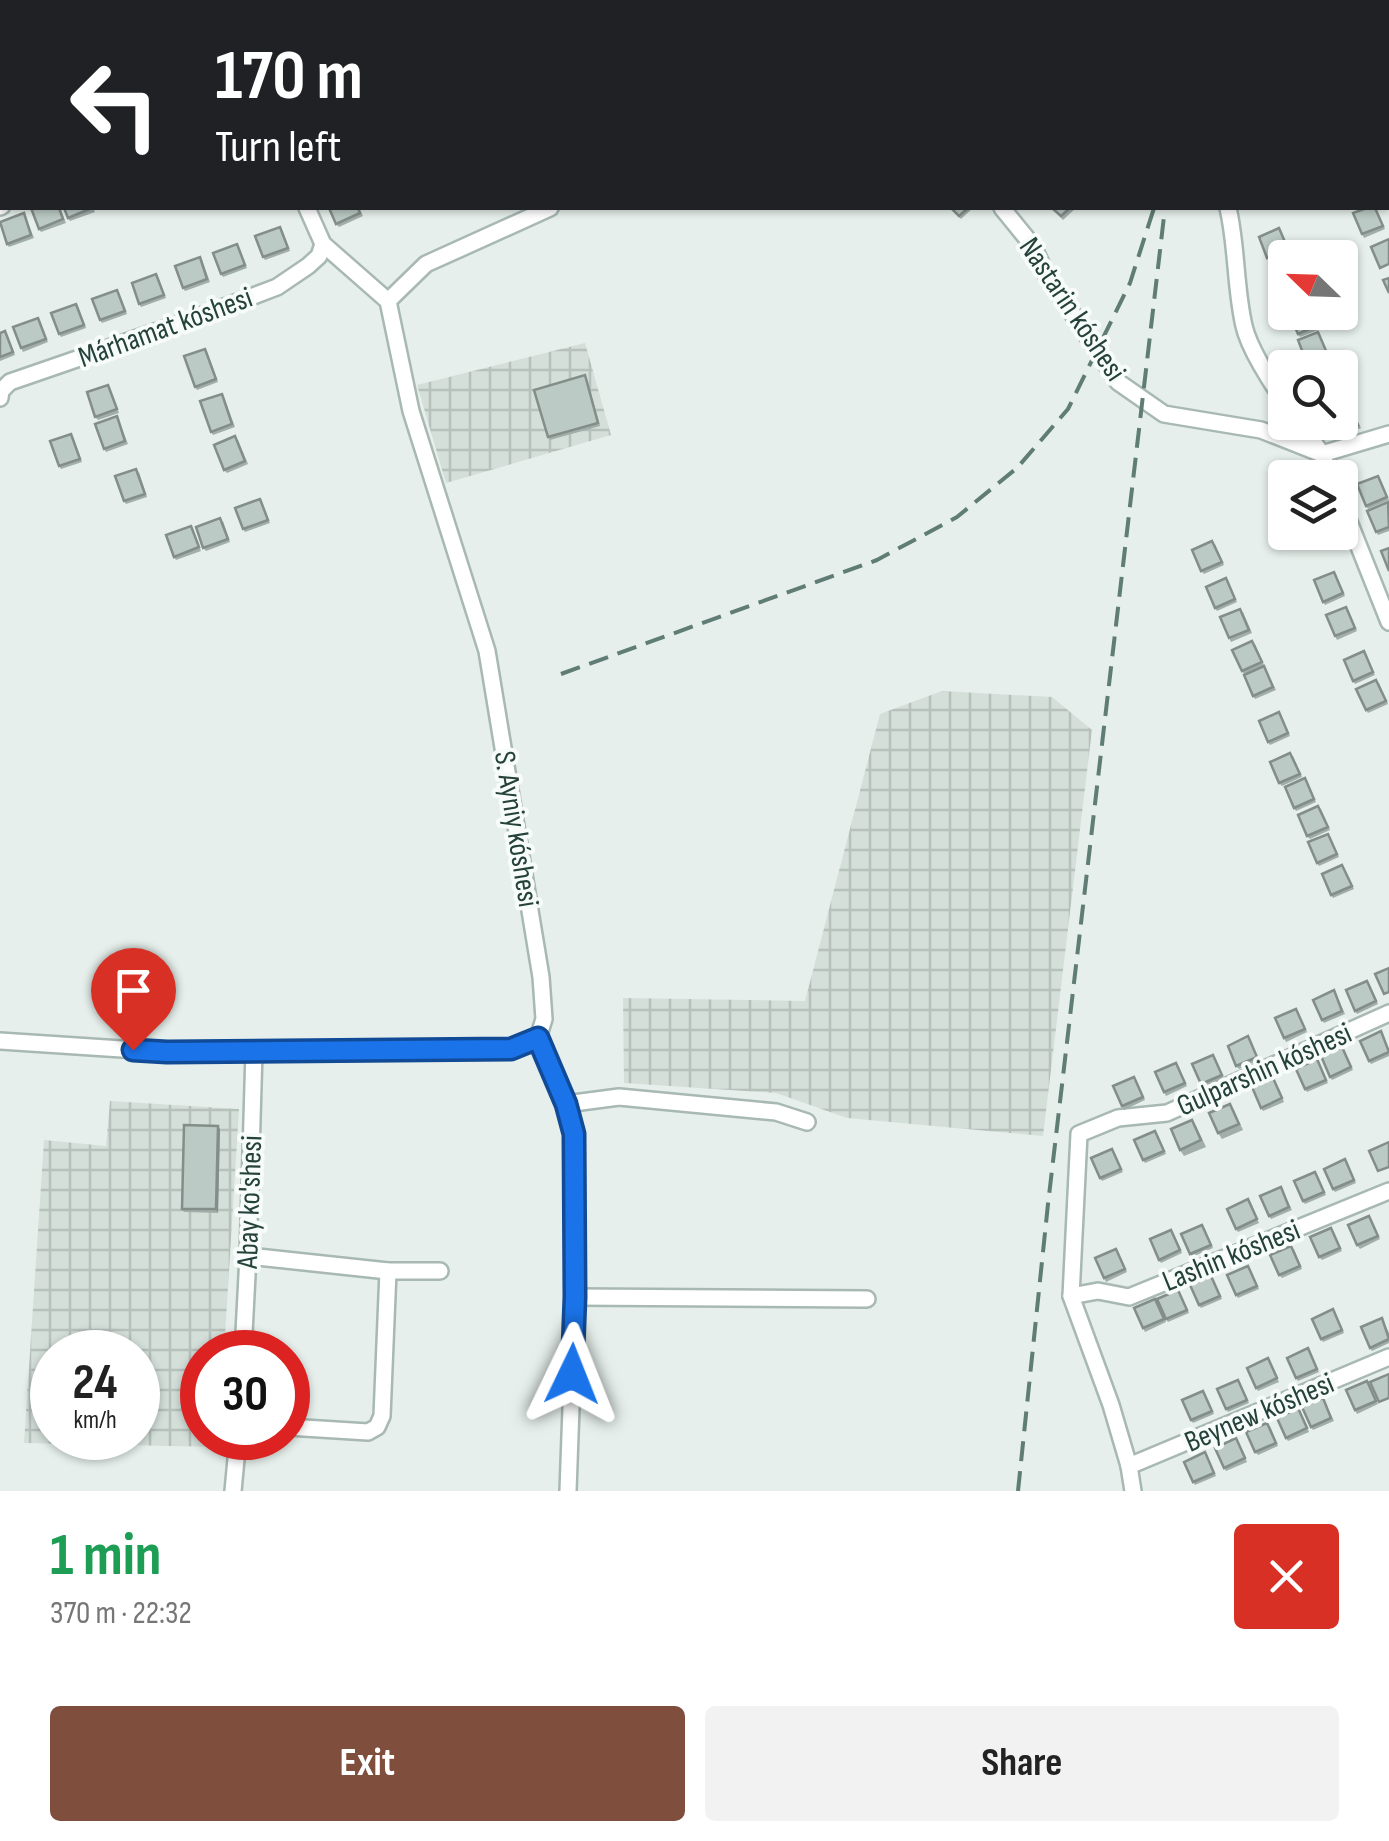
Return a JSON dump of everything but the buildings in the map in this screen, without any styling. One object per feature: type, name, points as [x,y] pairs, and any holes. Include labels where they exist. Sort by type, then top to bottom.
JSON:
[{"type":"street","points":[[308,210],[323,244],[388,301],[426,264],[546,210]]},
{"type":"street","name":"Nastarin kóshesi","points":[[1004,210],[1033,246],[1046,274],[1118,382],[1164,414],[1262,430],[1322,454]]},
{"type":"street","points":[[1228,210],[1244,328],[1268,378]]},
{"type":"street","name":"Márhamat kóshesi","points":[[0,398],[10,382],[187,322],[277,286],[319,256],[323,244]]},
{"type":"street","name":"S. Ayniy kóshesi","points":[[388,301],[411,411],[487,651],[542,977],[544,1019],[538,1038],[566,1104],[574,1134],[575,1297],[568,1491]]},
{"type":"street","points":[[1322,454],[1389,434]]},
{"type":"street","points":[[1312,440],[1324,460]]},
{"type":"street","points":[[1358,545],[1389,622]]},
{"type":"street","name":"Gulparshin kóshesi","points":[[1071,1296],[1079,1134],[1118,1118],[1167,1113],[1389,1013]]},
{"type":"street","points":[[0,1041],[167,1052],[511,1049],[538,1038]]},
{"type":"street","name":"Abay ko'shesi","points":[[244,1330],[254,1051]]},
{"type":"street","points":[[566,1104],[619,1097],[776,1112],[807,1122]]},
{"type":"street","name":"Lashin kóshesi","points":[[1071,1296],[1098,1290],[1129,1297],[1389,1191]]},
{"type":"street","points":[[248,1256],[388,1271],[440,1271]]},
{"type":"street","points":[[310,1428],[368,1432],[377,1427],[382,1416],[388,1271]]},
{"type":"street","points":[[1071,1296],[1111,1405],[1133,1491]]},
{"type":"street","points":[[575,1297],[867,1300]]},
{"type":"street","name":"Beynew kóshesi","points":[[1129,1466],[1389,1357]]},
{"type":"street","points":[[232,1491],[236,1460]]},
{"type":"shaded area","points":[[585,343],[611,435],[446,483],[417,385]]},
{"type":"shaded area","points":[[942,691],[1052,697],[1092,730],[1043,1136],[847,1118],[776,1093],[624,1083],[623,998],[805,1001],[880,714]]},
{"type":"shaded area","points":[[110,1101],[239,1109],[225,1330],[180,1330],[180,1446],[160,1446],[160,1330],[31,1330],[44,1140],[106,1146]]},
{"type":"shaded area","points":[[30,1352],[30,1443],[24,1443]]},
{"type":"railway","points":[[561,674],[877,560],[957,517],[1017,468],[1068,409],[1130,283],[1153,210]]},
{"type":"railway","points":[[1018,1491],[1165,210]]},
{"type":"route","points":[[133,1050],[511,1049],[538,1038],[566,1104],[574,1134],[572,1374]]}]
